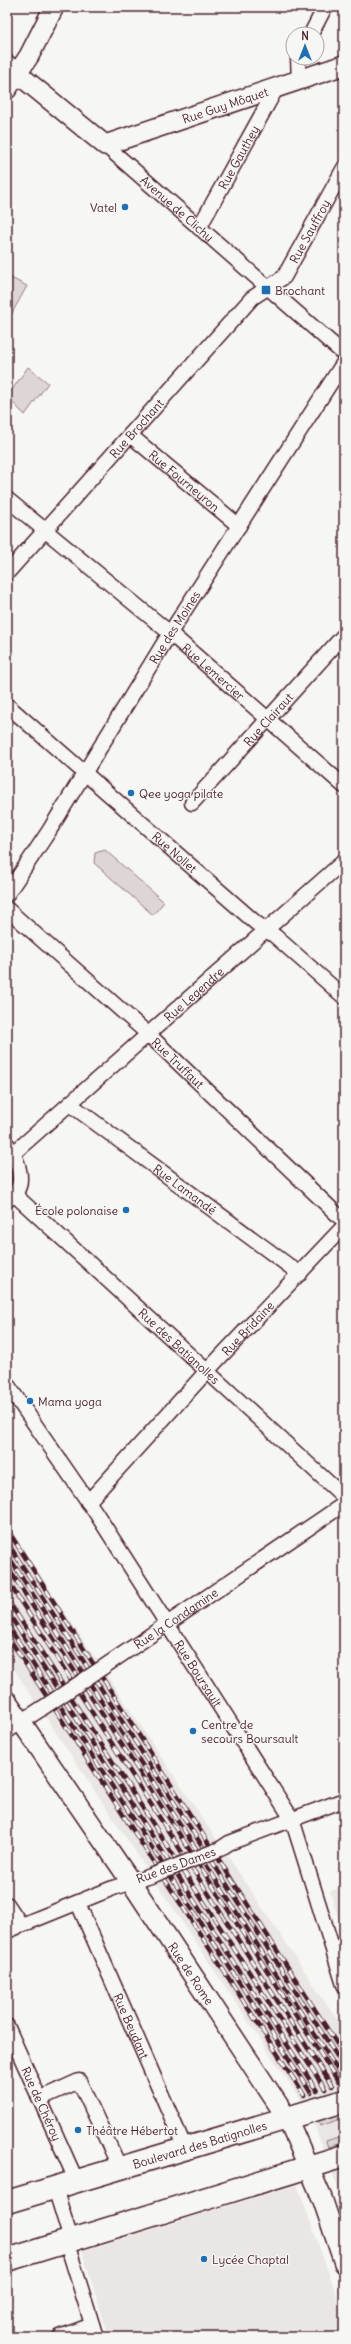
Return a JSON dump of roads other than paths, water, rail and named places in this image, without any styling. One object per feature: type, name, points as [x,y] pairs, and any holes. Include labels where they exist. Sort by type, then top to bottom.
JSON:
[{"type":"main road","points":[[10,76],[54,7]]},
{"type":"main road","name":"Rue Guy Môquet","points":[[105,145],[344,65]]},
{"type":"main road","name":"Avenue de Clichy","points":[[10,76],[105,145]]},
{"type":"main road","name":"Rue de Rome","points":[[7,1701],[14,1726],[131,1882],[287,2118],[309,2166],[344,2263]]},
{"type":"main road","name":"Boulevard des Batignolles","points":[[7,2202],[344,2101]]},
{"type":"main road","points":[[7,2260],[344,2156]]},
{"type":"street","points":[[315,26],[326,7]]},
{"type":"street","points":[[298,66],[299,80]]},
{"type":"street","name":"Rue Gauthey","points":[[200,228],[277,87]]},
{"type":"street","name":"Avenue de Clichy","points":[[105,145],[344,354]]},
{"type":"street","name":"Rue Sauffroy","points":[[268,287],[284,277],[344,168]]},
{"type":"street","name":"Rue Brochant","points":[[7,573],[252,298],[268,287]]},
{"type":"street","name":"Rue des Moines","points":[[7,894],[85,774],[170,632],[344,362]]},
{"type":"street","name":"Rue Fourneyron","points":[[130,435],[239,526]]},
{"type":"street","name":"Rue Lemercier","points":[[7,499],[170,632],[344,786]]},
{"type":"street","name":"Rue Clairaut","points":[[192,803],[344,635]]},
{"type":"street","name":"Rue Nollet","points":[[7,705],[344,997]]},
{"type":"street","name":"Rue Legendre","points":[[9,1152],[70,1104],[344,861]]},
{"type":"street","name":"Rue Truffaut","points":[[7,909],[148,1034],[344,1222]]},
{"type":"street","name":"Rue Lamandé","points":[[70,1104],[300,1274]]},
{"type":"street","points":[[9,1152],[21,1178],[20,1187],[11,1198]]},
{"type":"street","name":"Rue des Batignolles","points":[[11,1198],[207,1371],[344,1497]]},
{"type":"street","name":"Rue Bridaine","points":[[88,1502],[207,1371],[344,1226]]},
{"type":"street","name":"Rue Boursault","points":[[7,1384],[88,1502],[292,1819],[344,1985]]},
{"type":"street","name":"Rue la Condamine","points":[[14,1726],[344,1504]]},
{"type":"street","name":"Rue des Dames","points":[[7,1931],[220,1849],[230,1843],[344,1800]]},
{"type":"street","name":"Rue Beudant","points":[[78,1903],[184,2148]]},
{"type":"street","points":[[7,1904],[21,1925]]},
{"type":"street","name":"Rue de Chéroy","points":[[7,2026],[77,2182]]},
{"type":"street","points":[[39,2099],[79,2081],[120,2168]]},
{"type":"street","points":[[55,2188],[68,2230],[69,2242],[94,2331],[60,2337]]},
{"type":"railway","points":[[7,1529],[344,2055]]},
{"type":"railway","points":[[7,1542],[344,2067]]},
{"type":"railway","points":[[7,1554],[344,2080]]},
{"type":"railway","points":[[7,1566],[338,2081]]},
{"type":"railway","points":[[7,1580],[332,2086]]},
{"type":"railway","points":[[7,1599],[325,2089]]},
{"type":"railway","points":[[7,1611],[317,2091]]},
{"type":"railway","points":[[7,1624],[311,2093]]},
{"type":"railway","points":[[7,1635],[304,2095]]},
{"type":"place","name":"Vatel","points":[[125,207]]},
{"type":"place","name":"Brochant","points":[[266,290]]},
{"type":"place","name":"Qee yoga pilate","points":[[131,793]]},
{"type":"place","name":"École polonaise","points":[[126,1210]]},
{"type":"place","name":"Mama yoga","points":[[30,1401]]},
{"type":"place","name":"Centre de secours Boursault","points":[[193,1731]]},
{"type":"place","name":"Théâtre Hébertot","points":[[78,2130]]},
{"type":"place","name":"Lycée Chaptal","points":[[204,2259]]}]
